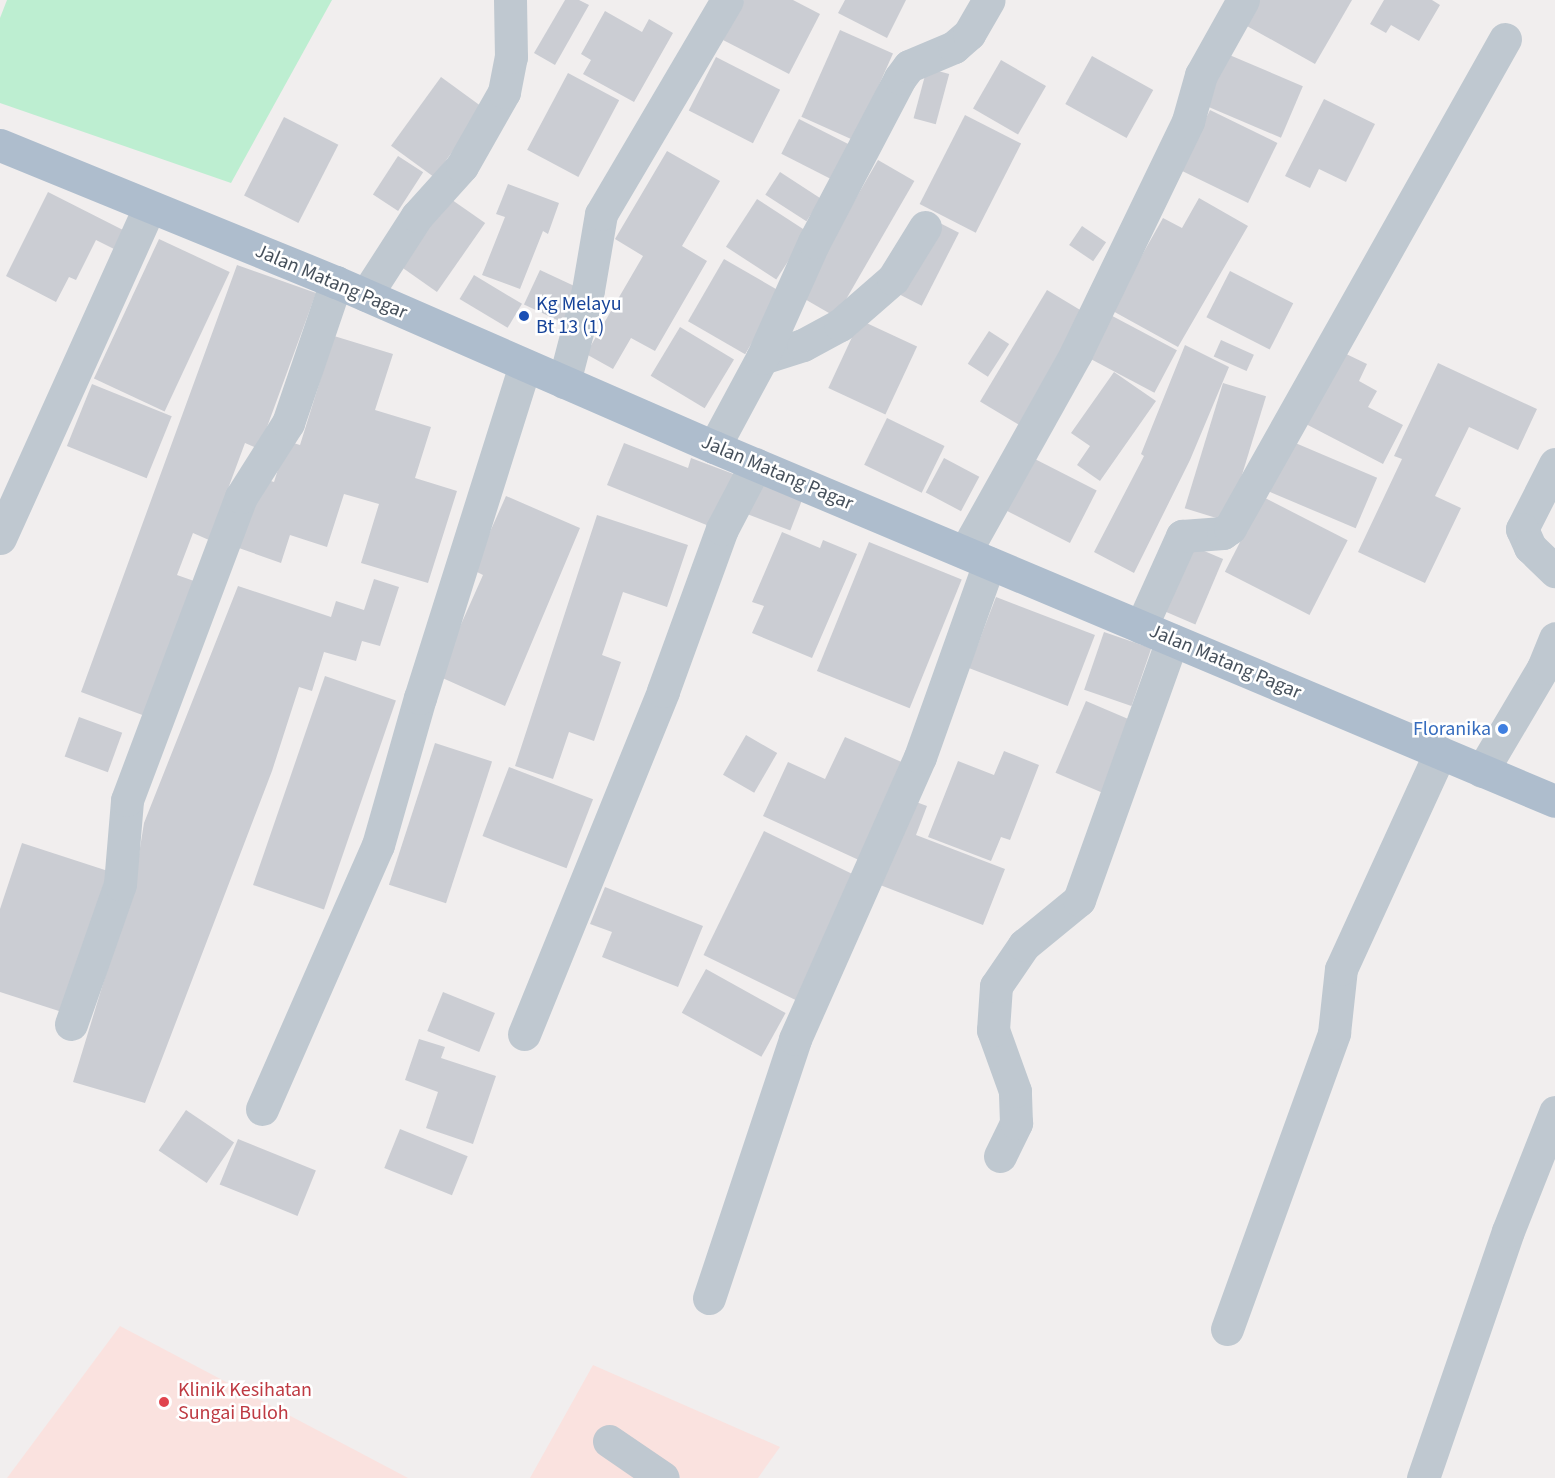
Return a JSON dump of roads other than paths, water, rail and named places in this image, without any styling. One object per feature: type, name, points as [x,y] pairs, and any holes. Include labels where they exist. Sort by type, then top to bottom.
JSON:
[{"type":"main road","name":"Jalan Matang Pagar","points":[[0,145],[149,208],[336,282],[714,447],[1555,801]]},
{"type":"street","points":[[366,295],[417,216],[462,165],[504,92],[511,57],[510,0]]},
{"type":"street","points":[[564,382],[588,290],[601,214],[727,0]]},
{"type":"street","points":[[714,447],[762,358],[814,242],[900,78],[914,63],[954,47],[969,34],[989,0]]},
{"type":"street","points":[[709,1298],[795,1039],[920,757],[977,558],[1188,121],[1201,75],[1243,0]]},
{"type":"street","points":[[1141,627],[1182,537],[1223,533],[1230,528],[1505,39]]},
{"type":"street","points":[[0,538],[149,208]]},
{"type":"street","points":[[762,358],[803,345],[840,325],[893,279],[925,227]]},
{"type":"street","points":[[71,1024],[120,884],[127,800],[241,497],[288,423],[336,282]]},
{"type":"street","points":[[262,1109],[378,845],[420,698],[525,365]]},
{"type":"street","points":[[524,1034],[663,691],[722,529],[756,464]]},
{"type":"street","points":[[1555,464],[1522,529],[1530,547],[1555,571]]},
{"type":"street","points":[[1482,771],[1543,668],[1555,638]]},
{"type":"street","points":[[1000,1156],[1016,1123],[1015,1091],[993,1030],[996,986],[1024,945],[1079,900],[1172,640]]},
{"type":"street","points":[[1227,1329],[1334,1032],[1341,969],[1440,753]]},
{"type":"street","points":[[1423,1478],[1508,1231],[1555,1112]]},
{"type":"street","points":[[609,1441],[663,1478]]},
{"type":"place","name":"Kg Melayu Bt 13 (1)","points":[[524,316]]},
{"type":"place","name":"Floranika","points":[[1503,729]]},
{"type":"place","name":"Klinik Kesihatan Sungai Buloh","points":[[164,1402]]}]
